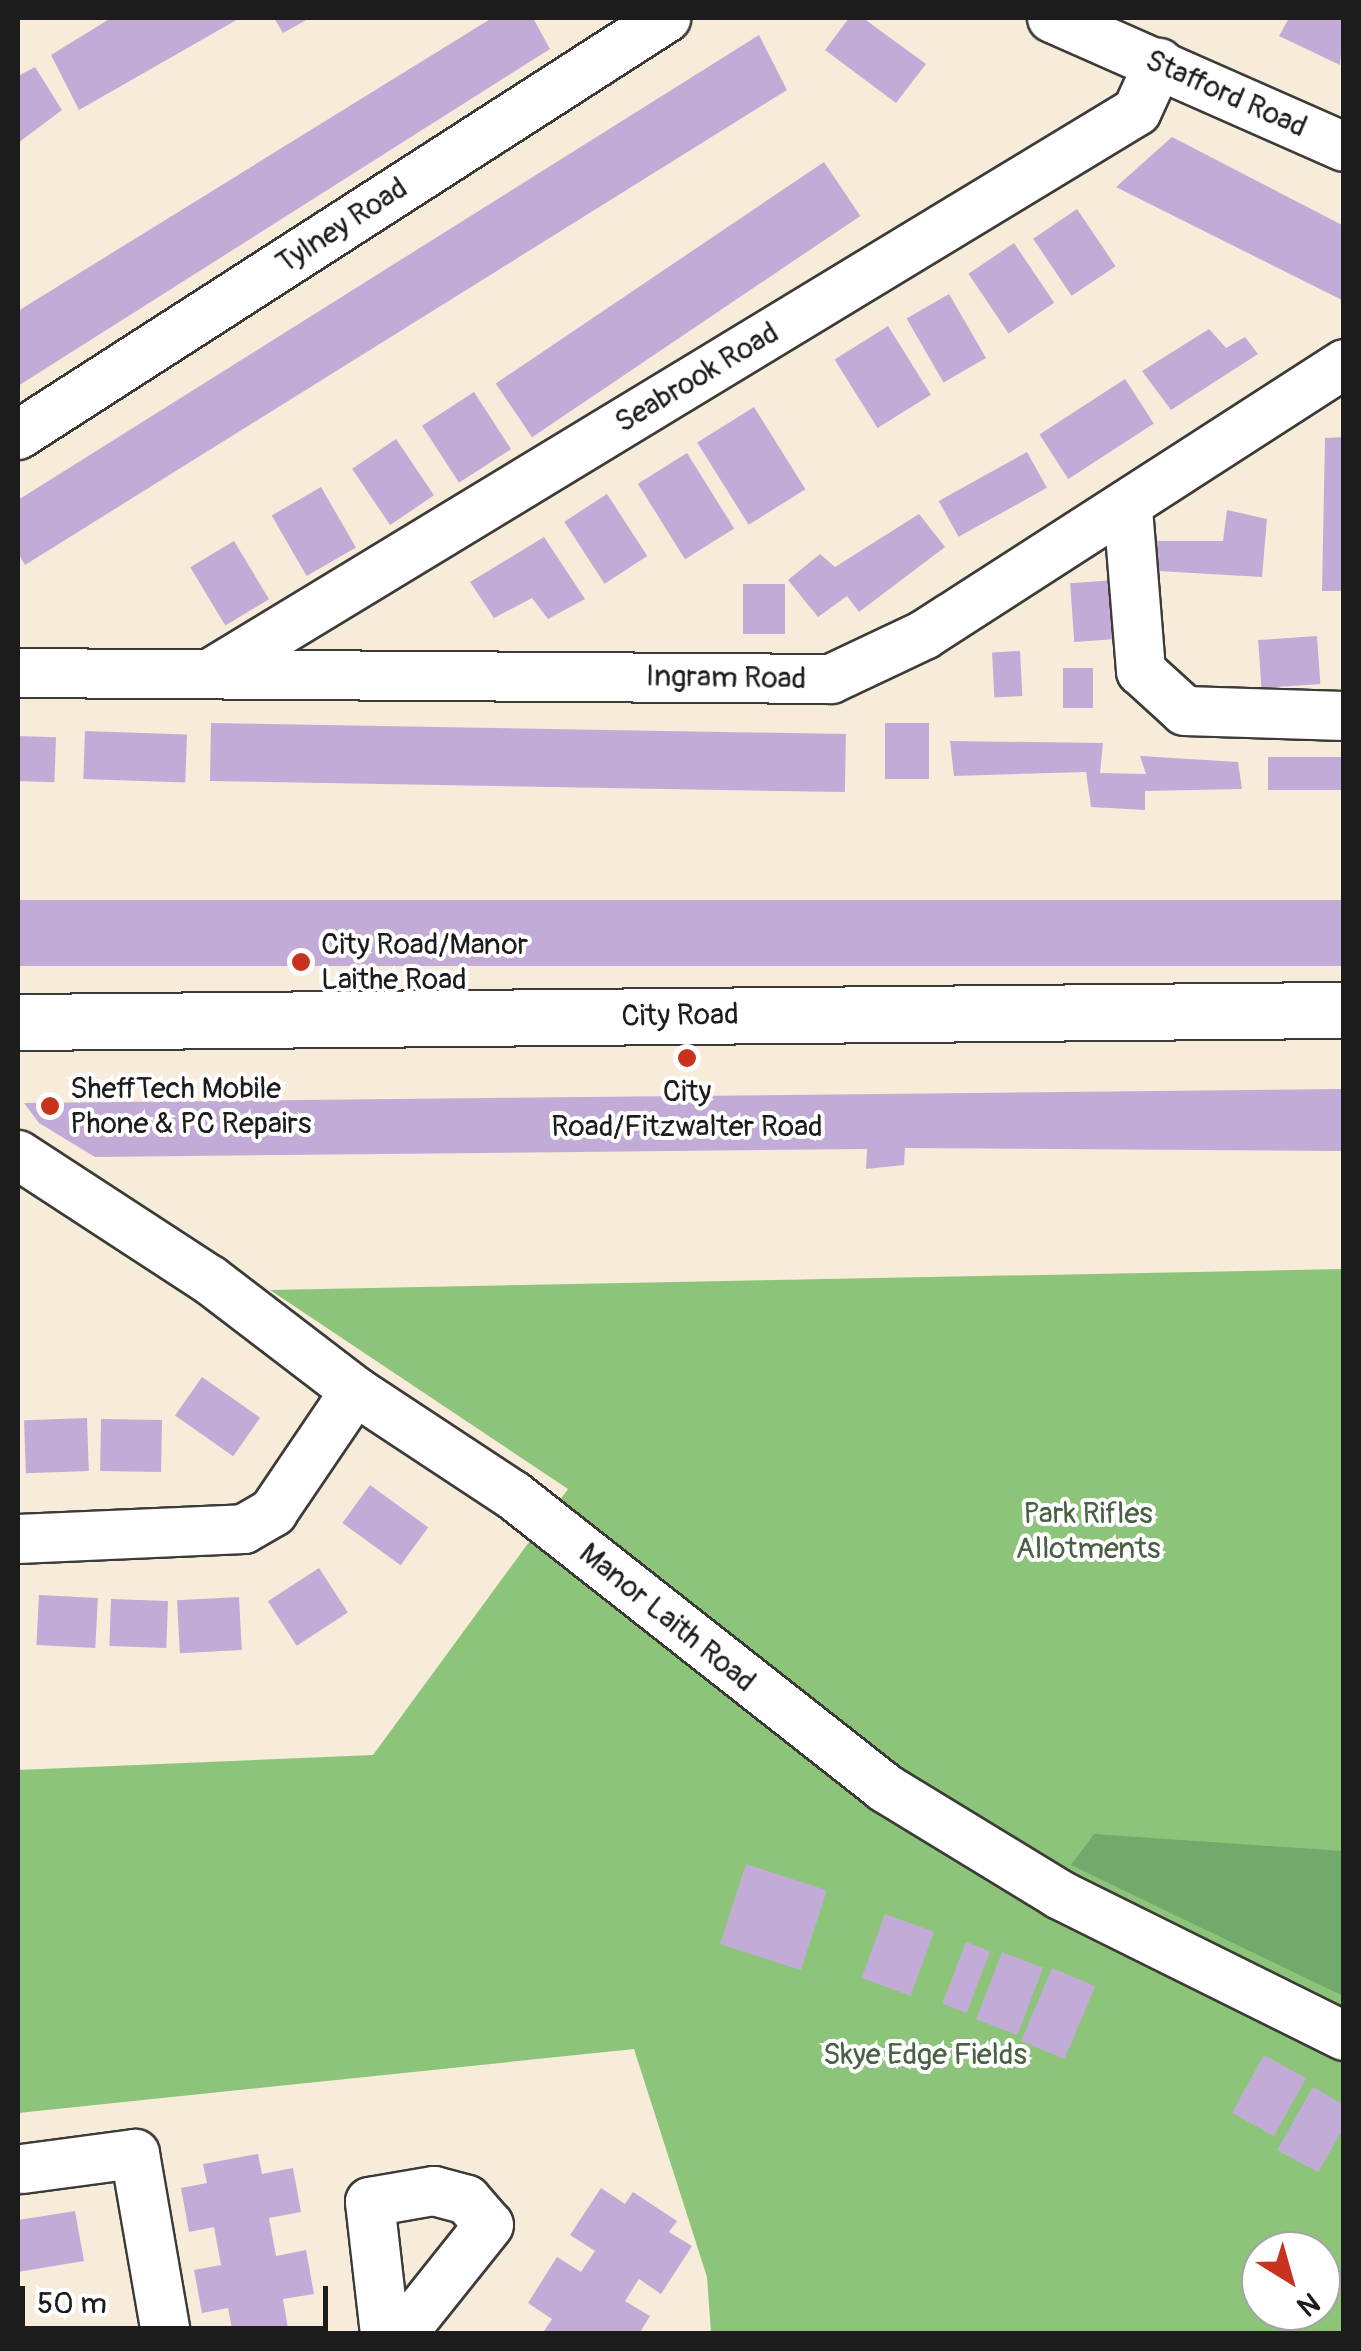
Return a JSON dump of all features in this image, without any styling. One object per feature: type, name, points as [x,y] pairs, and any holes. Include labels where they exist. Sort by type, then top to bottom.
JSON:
[{"type":"main road","name":"City Road","points":[[18,1022],[1344,1010]]},
{"type":"street","name":"Tylney Road","points":[[18,435],[666,18]]},
{"type":"street","name":"Stafford Road","points":[[1052,18],[1344,147]]},
{"type":"street","name":"Seabrook Road","points":[[211,673],[1137,111],[1159,63]]},
{"type":"street","name":"Ingram Road","points":[[18,673],[832,680],[924,635],[1128,509],[1344,364]]},
{"type":"street","points":[[1128,509],[1141,671],[1186,711],[1344,716]]},
{"type":"street","name":"Manor Laith Road","points":[[18,1156],[210,1280],[355,1390],[513,1494],[885,1788],[1060,1894],[1344,2036]]},
{"type":"street","points":[[18,1539],[244,1529],[273,1512],[355,1390]]},
{"type":"street","points":[[22,2169],[135,2154],[166,2334]]},
{"type":"street","points":[[385,2334],[370,2202],[434,2191],[466,2200],[488,2224],[402,2334]]},
{"type":"green space","name":"Skye Edge Fields","points":[[1343,1269],[1343,2333],[711,2333],[707,2277],[634,2049],[18,2113],[18,1770],[373,1755],[568,1489],[270,1290]]},
{"type":"green space","points":[[1094,1834],[1343,1851],[1343,1996],[1071,1865]]},
{"type":"building","points":[[111,18],[240,18],[79,110],[51,55]]},
{"type":"building","points":[[274,18],[310,18],[283,33]]},
{"type":"building","points":[[492,18],[533,18],[550,49],[18,386],[18,311]]},
{"type":"building","points":[[849,18],[863,18],[926,64],[896,103],[825,50]]},
{"type":"building","points":[[1289,18],[1344,18],[1340,65],[1279,36]]},
{"type":"building","points":[[759,35],[787,90],[25,565],[18,553],[18,500]]},
{"type":"building","points":[[35,67],[62,110],[18,143],[18,76]]},
{"type":"building","points":[[1172,137],[1344,226],[1344,301],[1116,187]]},
{"type":"building","points":[[824,162],[860,216],[532,437],[496,383]]},
{"type":"building","points":[[1077,209],[1116,266],[1072,296],[1033,239]]},
{"type":"building","points":[[1014,243],[1054,303],[1009,333],[968,274]]},
{"type":"building","points":[[949,294],[986,358],[944,383],[907,318]]},
{"type":"building","points":[[888,326],[931,395],[877,428],[835,359]]},
{"type":"building","points":[[1209,329],[1226,348],[1245,337],[1258,354],[1171,410],[1142,371]]},
{"type":"building","points":[[1125,379],[1154,423],[1068,479],[1039,435]]},
{"type":"building","points":[[474,392],[511,449],[459,483],[422,426]]},
{"type":"building","points":[[754,407],[805,489],[749,525],[697,443]]},
{"type":"building","points":[[1344,437],[1344,591],[1322,591],[1325,438]]},
{"type":"building","points":[[396,439],[434,495],[390,525],[352,469]]},
{"type":"building","points":[[1027,452],[1047,488],[959,537],[939,501]]},
{"type":"building","points":[[687,453],[734,528],[685,559],[638,484]]},
{"type":"building","points":[[321,487],[356,548],[307,576],[272,516]]},
{"type":"building","points":[[607,494],[647,556],[605,584],[564,522]]},
{"type":"building","points":[[1227,510],[1267,519],[1262,577],[1158,571],[1157,541],[1223,541]]},
{"type":"building","points":[[919,514],[945,547],[859,612],[847,596],[818,617],[788,580],[820,554],[835,567]]},
{"type":"building","points":[[544,537],[585,599],[548,619],[532,598],[494,618],[470,582]]},
{"type":"building","points":[[234,541],[269,599],[225,626],[190,567]]},
{"type":"building","points":[[1115,580],[1119,639],[1074,642],[1070,583]]},
{"type":"building","points":[[743,584],[785,584],[785,634],[743,634]]},
{"type":"building","points":[[1317,636],[1320,684],[1261,688],[1258,640]]},
{"type":"building","points":[[1020,651],[1022,696],[994,697],[992,652]]},
{"type":"building","points":[[1063,668],[1093,668],[1093,708],[1063,708]]},
{"type":"building","points":[[211,723],[846,734],[845,792],[210,781]]},
{"type":"building","points":[[885,723],[929,723],[929,779],[885,779]]},
{"type":"building","points":[[85,731],[187,735],[185,783],[83,779]]},
{"type":"building","points":[[18,736],[56,737],[54,782],[18,781]]},
{"type":"building","points":[[950,741],[1103,743],[1100,773],[1146,774],[1140,756],[1238,762],[1242,789],[1145,791],[1145,810],[1091,807],[1086,772],[954,776]]},
{"type":"building","points":[[1268,757],[1344,757],[1344,790],[1268,790]]},
{"type":"building","points":[[18,900],[1344,900],[1344,966],[18,966]]},
{"type":"building","points":[[1344,1089],[1344,1151],[905,1148],[904,1165],[866,1169],[867,1149],[95,1157],[39,1123],[24,1103]]},
{"type":"building","points":[[202,1377],[260,1418],[233,1456],[175,1416]]},
{"type":"building","points":[[87,1418],[89,1471],[26,1473],[24,1420]]},
{"type":"building","points":[[101,1419],[162,1420],[161,1472],[100,1471]]},
{"type":"building","points":[[370,1485],[428,1527],[401,1565],[342,1523]]},
{"type":"building","points":[[319,1568],[348,1612],[297,1646],[268,1601]]},
{"type":"building","points":[[39,1595],[98,1598],[95,1648],[36,1645]]},
{"type":"building","points":[[239,1597],[242,1650],[180,1653],[177,1600]]},
{"type":"building","points":[[111,1599],[168,1601],[166,1648],[109,1646]]},
{"type":"building","points":[[746,1864],[827,1890],[801,1970],[720,1944]]},
{"type":"building","points":[[885,1914],[934,1932],[911,1996],[862,1978]]},
{"type":"building","points":[[966,1942],[990,1951],[967,2013],[942,2004]]},
{"type":"building","points":[[1002,1952],[1043,1968],[1017,2035],[976,2019]]},
{"type":"building","points":[[1052,1968],[1095,1986],[1064,2059],[1021,2041]]},
{"type":"building","points":[[1264,2055],[1306,2078],[1274,2136],[1232,2113]]},
{"type":"building","points":[[1313,2087],[1344,2105],[1344,2127],[1318,2172],[1277,2150]]},
{"type":"building","points":[[258,2154],[262,2174],[293,2168],[301,2212],[269,2218],[276,2256],[306,2250],[314,2294],[283,2299],[289,2334],[233,2334],[228,2308],[202,2313],[194,2270],[221,2265],[214,2227],[189,2232],[181,2188],[207,2183],[203,2164]]},
{"type":"building","points":[[601,2188],[625,2204],[633,2192],[677,2221],[669,2232],[692,2246],[661,2294],[639,2279],[625,2301],[650,2316],[639,2334],[542,2334],[552,2319],[528,2303],[557,2257],[581,2272],[595,2251],[570,2235]]},
{"type":"building","points":[[75,2211],[84,2261],[18,2272],[18,2220]]},
{"type":"place","name":"City Road/Manor Laithe Road","points":[[301,962]]},
{"type":"place","name":"City Road/Fitzwalter Road","points":[[687,1058]]},
{"type":"place","name":"SheffTech Mobile Phone & PC Repairs","points":[[50,1106]]},
{"type":"park label","name":"Park Rifles Allotments","points":[[1088,1531]]}]
